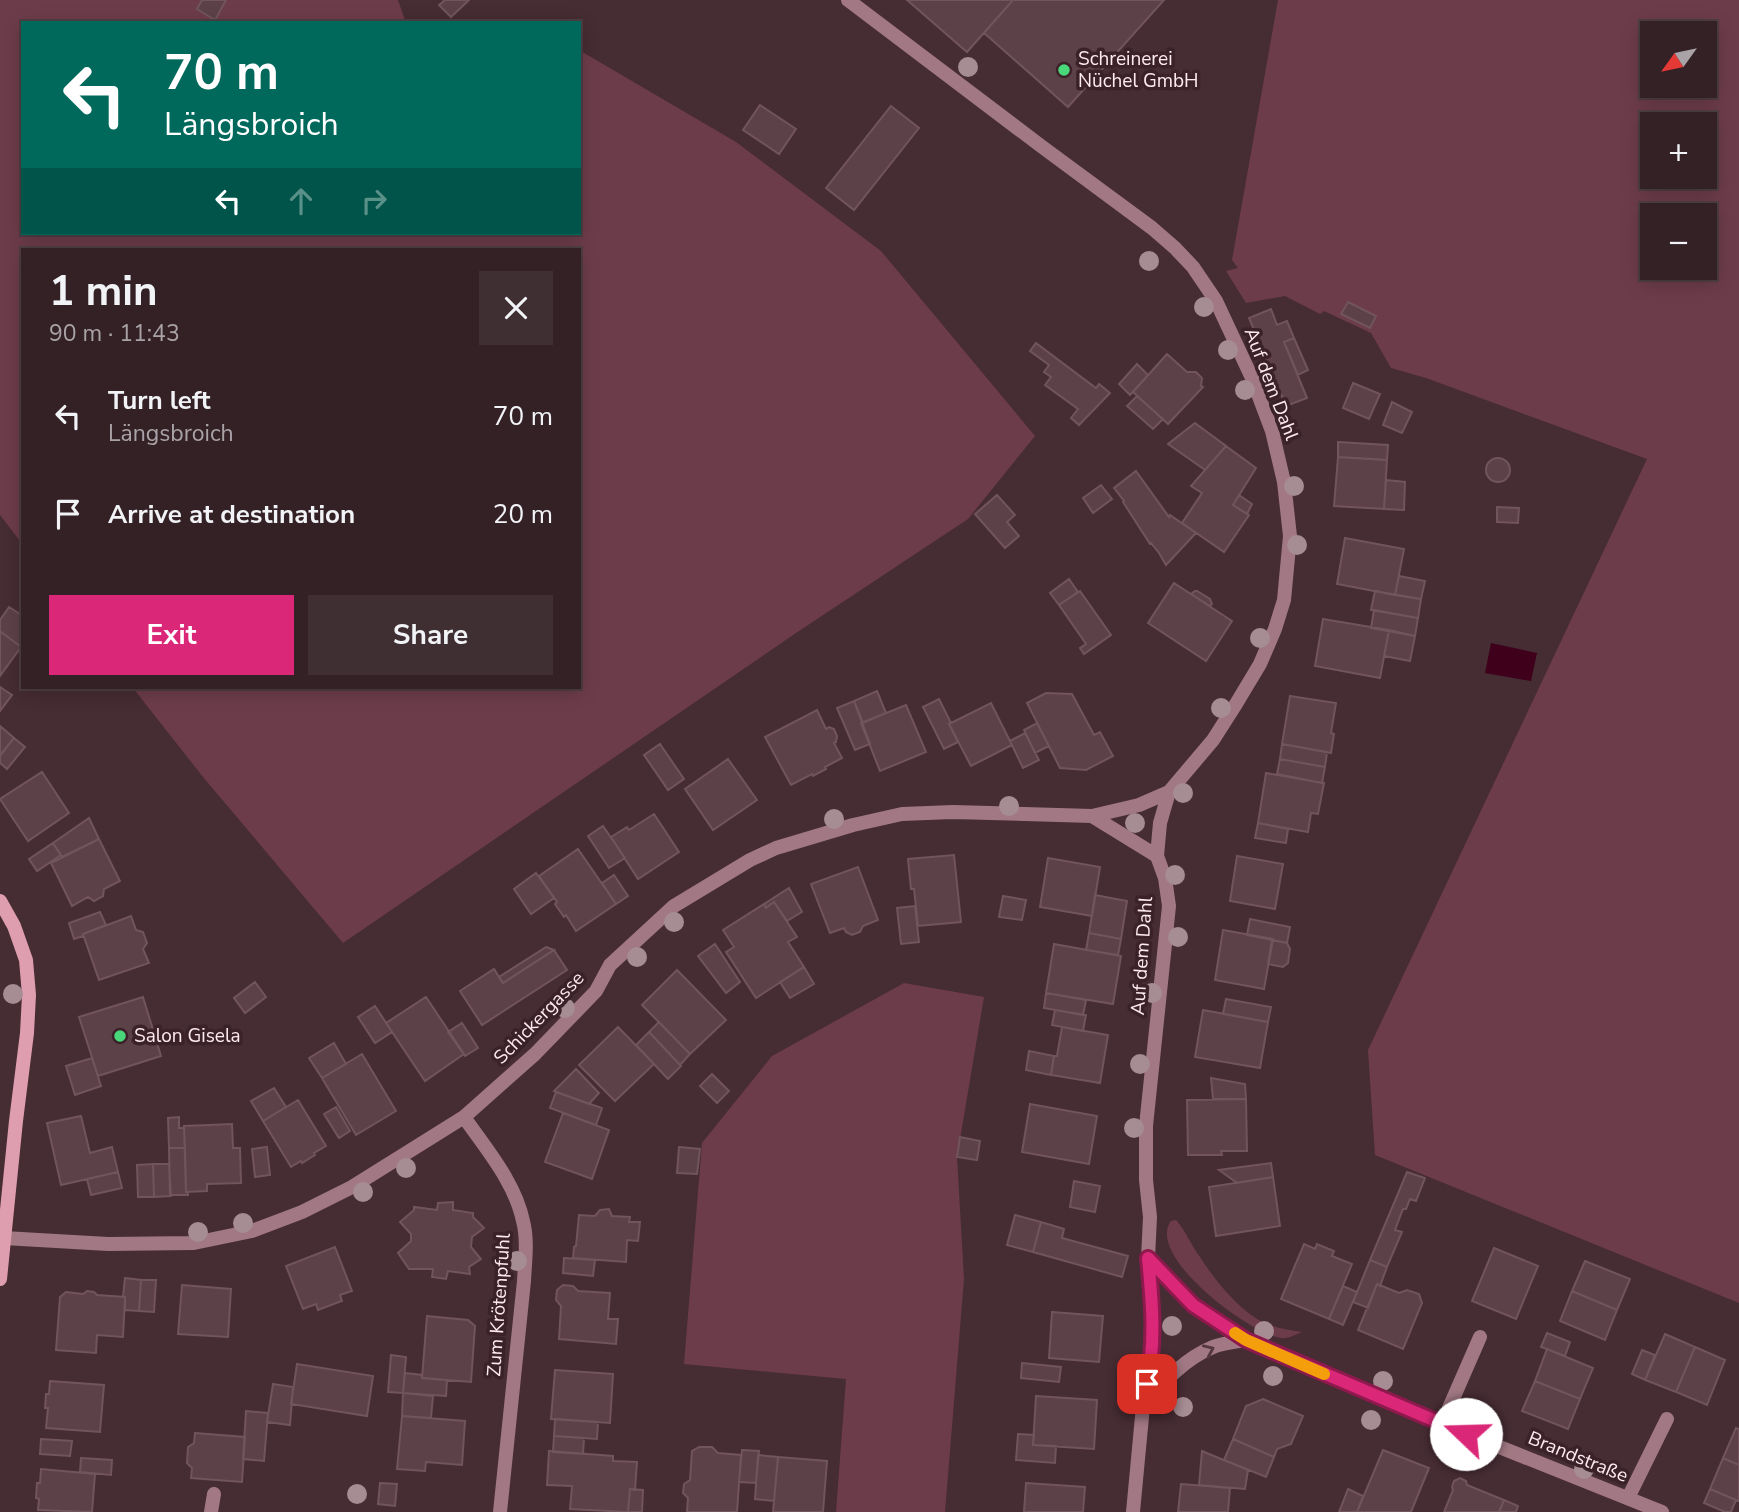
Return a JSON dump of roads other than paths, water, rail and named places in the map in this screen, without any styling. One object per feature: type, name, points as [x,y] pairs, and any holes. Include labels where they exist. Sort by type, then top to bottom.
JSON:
[{"type":"main road","points":[[0,901],[26,960],[29,995],[0,1279]]},
{"type":"street","name":"Auf dem Dahl","points":[[848,0],[1142,220],[1193,267],[1216,301],[1252,378],[1272,431],[1284,482],[1290,536],[1284,600],[1275,629],[1260,664],[1213,740],[1169,792],[1160,822],[1157,856],[1165,878],[1169,906],[1146,1126],[1152,1361],[1143,1406],[1133,1512]]},
{"type":"street","name":"Schickergasse","points":[[4,1238],[108,1244],[194,1243],[252,1231],[302,1212],[352,1187],[464,1117],[535,1054],[596,991],[610,965],[674,906],[750,860],[776,848],[853,825],[902,814],[953,812],[1092,816],[1139,805],[1169,792]]},
{"type":"street","name":"Schickergasse","points":[[1092,816],[1157,856]]},
{"type":"street","name":"Zum Krötenpfuhl","points":[[464,1117],[515,1195],[523,1221],[526,1249],[500,1512]]},
{"type":"street","name":"Brandstraße","points":[[1148,1258],[1193,1305],[1246,1340],[1442,1424],[1662,1512]]},
{"type":"street","points":[[1442,1424],[1480,1337]]},
{"type":"street","points":[[1143,1406],[1166,1379],[1192,1358],[1215,1346],[1246,1340]]},
{"type":"street","points":[[1628,1498],[1667,1419]]},
{"type":"street","points":[[212,1512],[214,1494]]},
{"type":"place","name":"Schreinerei Nüchel GmbH","points":[[1064,70]]},
{"type":"place","name":"Salon Gisela","points":[[120,1036]]}]
